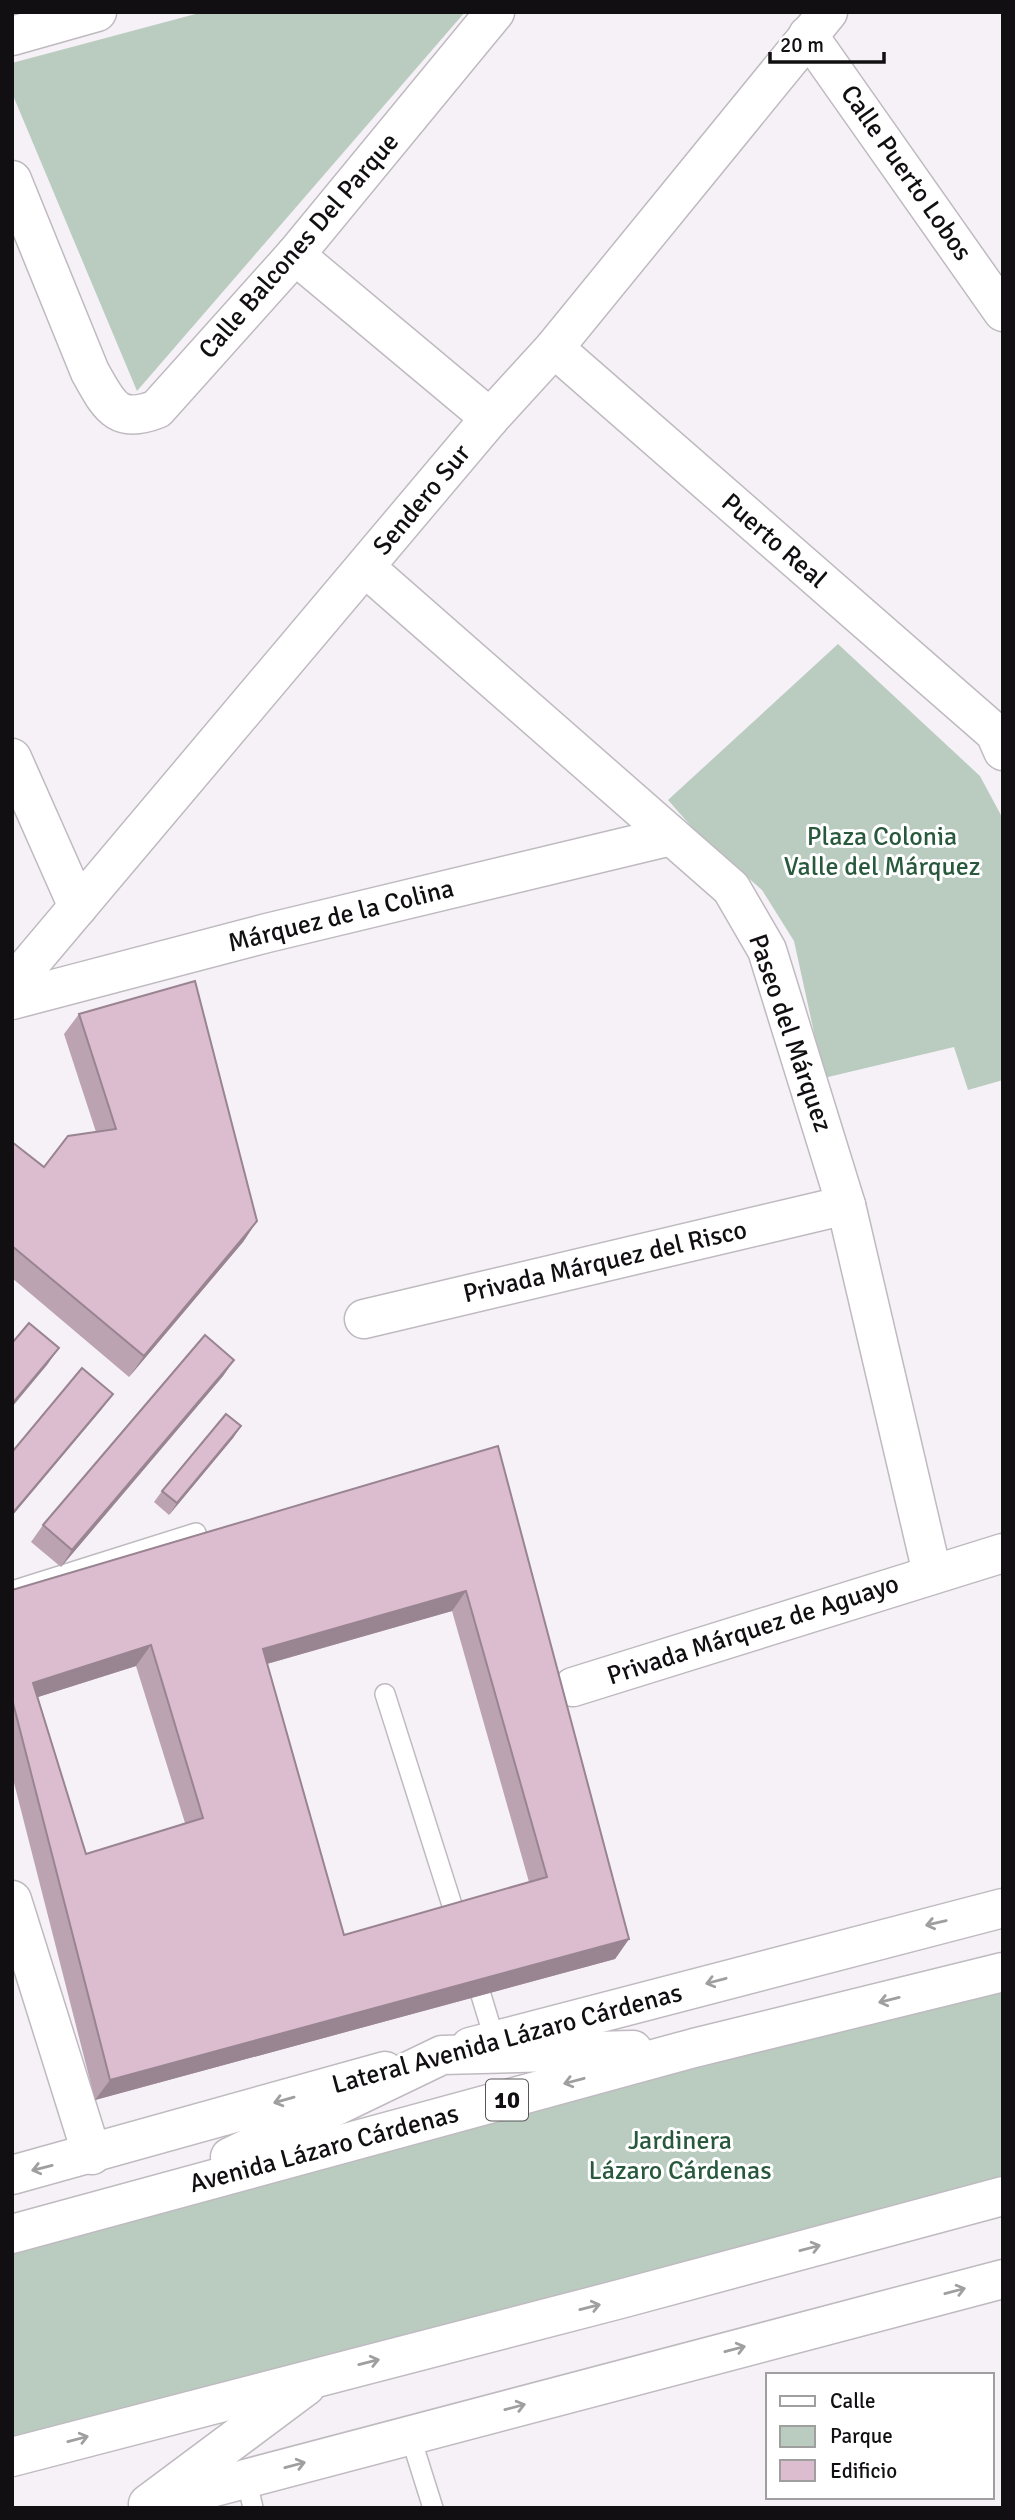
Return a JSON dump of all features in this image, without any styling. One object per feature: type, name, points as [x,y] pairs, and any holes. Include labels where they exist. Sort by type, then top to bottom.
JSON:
[{"type":"main road","points":[[12,36],[97,12]]},
{"type":"main road","name":"Calle Balcones Del Parque","points":[[12,180],[90,372],[106,400],[120,412],[136,417],[157,409],[295,255],[495,12]]},
{"type":"main road","name":"Calle Puerto Lobos","points":[[818,24],[1003,312]]},
{"type":"main road","name":"Sendero Sur","points":[[12,985],[490,418],[554,348],[818,24]]},
{"type":"main road","points":[[295,255],[490,418]]},
{"type":"main road","name":"Puerto Real","points":[[554,348],[1000,737]]},
{"type":"main road","name":"Paseo del Márquez","points":[[366,568],[731,888],[767,950],[846,1205],[932,1573]]},
{"type":"main road","points":[[12,758],[78,907]]},
{"type":"main road","name":"Márquez de la Colina","points":[[12,1000],[267,933],[671,836]]},
{"type":"main road","name":"Privada Márquez del Risco","points":[[364,1319],[846,1205]]},
{"type":"main road","name":"Privada Márquez de Aguayo","points":[[573,1688],[932,1573],[1003,1553]]},
{"type":"main road","points":[[12,1900],[92,2155]]},
{"type":"main road","name":"Lateral Avenida Lázaro Cárdenas","points":[[12,2175],[92,2155],[442,2055],[1003,1908]]},
{"type":"main road","name":"Avenida Lázaro Cárdenas","points":[[12,2234],[694,2048],[1003,1972]]},
{"type":"main road","points":[[143,2199],[442,2055],[694,2048]]},
{"type":"main road","points":[[12,2457],[321,2374],[624,2298],[1003,2196]]},
{"type":"main road","points":[[141,2506],[249,2493],[410,2435],[1003,2279]]},
{"type":"main road","points":[[141,2506],[321,2374]]},
{"type":"lane","points":[[12,1591],[196,1533]]},
{"type":"lane","points":[[385,1694],[495,2041]]},
{"type":"lane","points":[[410,2435],[433,2508]]},
{"type":"green space","points":[[203,12],[465,12],[137,391],[12,93],[12,63]]},
{"type":"green space","name":"Plaza Colonia Valle del Márquez","points":[[838,644],[980,776],[1003,819],[1003,1080],[968,1090],[954,1047],[824,1078],[794,941],[762,890],[697,833],[668,800]]},
{"type":"green space","name":"Jardinera Lázaro Cárdenas","points":[[1003,1962],[1003,2179],[12,2447],[12,2240]]},
{"type":"building","points":[[195,981],[257,1221],[144,1356],[12,1246],[12,1142],[44,1167],[68,1136],[116,1129],[79,1014]]},
{"type":"building","points":[[29,1323],[59,1348],[12,1404],[12,1343]]},
{"type":"building","points":[[205,1335],[234,1360],[72,1550],[43,1525]]},
{"type":"building","points":[[82,1368],[113,1394],[12,1514],[12,1452]]},
{"type":"building","points":[[226,1414],[241,1426],[177,1503],[162,1491]]},
{"type":"building","points":[[498,1446],[629,1939],[110,2080],[12,1699],[12,1590]],"holes":[[[466,1591],[547,1877],[344,1935],[263,1649]],[[151,1645],[203,1818],[86,1854],[33,1683]]]}]
